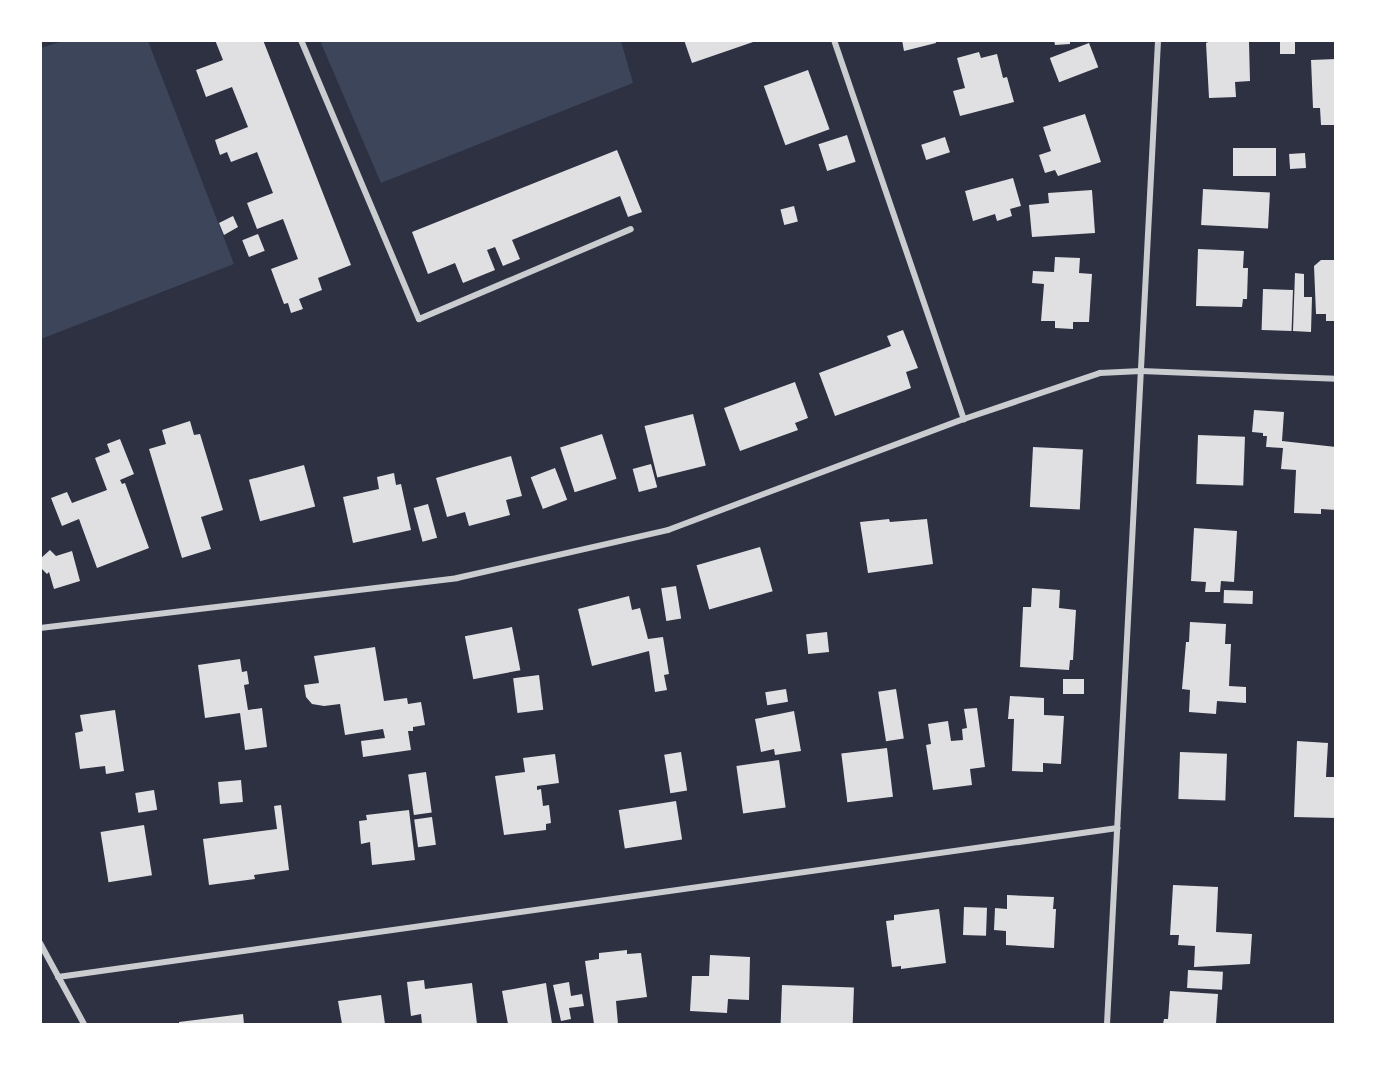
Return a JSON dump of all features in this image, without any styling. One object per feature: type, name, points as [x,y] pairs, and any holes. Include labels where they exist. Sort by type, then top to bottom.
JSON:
[{"type":"street","points":[[301,40],[419,319],[631,229]]},
{"type":"street","points":[[834,40],[964,419]]},
{"type":"street","points":[[1107,1024],[1158,40]]},
{"type":"street","points":[[40,628],[457,578],[668,531],[964,419],[1100,374],[1141,371],[1335,379]]},
{"type":"street","points":[[58,977],[1118,828]]},
{"type":"street","points":[[40,943],[84,1024]]},
{"type":"shaded area","points":[[323,40],[621,41],[633,83],[381,183],[321,43]]},
{"type":"shaded area","points":[[63,41],[148,41],[234,264],[41,339],[41,48]]},
{"type":"building","points":[[215,40],[263,40],[351,265],[318,278],[322,290],[299,299],[303,309],[291,313],[288,303],[284,304],[271,269],[298,259],[283,219],[257,229],[247,203],[273,193],[257,152],[231,162],[227,152],[220,155],[215,140],[248,127],[232,87],[206,97],[196,70],[223,60]]},
{"type":"building","points":[[684,40],[756,40],[756,41],[692,63]]},
{"type":"building","points":[[902,40],[935,40],[936,43],[904,51]]},
{"type":"building","points":[[1054,40],[1070,40],[1070,44],[1055,45]]},
{"type":"building","points":[[1213,40],[1249,42],[1250,81],[1235,82],[1236,97],[1209,98],[1206,43]]},
{"type":"building","points":[[1280,40],[1295,40],[1295,54],[1280,54]]},
{"type":"building","points":[[1089,43],[1098,67],[1059,82],[1050,58]]},
{"type":"building","points":[[979,52],[981,58],[997,54],[1003,78],[1007,77],[1014,102],[960,116],[953,91],[965,88],[957,58]]},
{"type":"building","points":[[1336,59],[1336,125],[1321,125],[1320,108],[1313,108],[1311,60]]},
{"type":"building","points":[[808,70],[830,129],[785,145],[764,86]]},
{"type":"building","points":[[1085,114],[1101,162],[1058,176],[1055,170],[1045,173],[1039,155],[1051,151],[1043,127]]},
{"type":"building","points":[[847,135],[856,162],[827,171],[818,144]]},
{"type":"building","points":[[945,137],[950,152],[926,160],[921,145]]},
{"type":"building","points":[[1233,148],[1276,148],[1276,176],[1233,176]]},
{"type":"building","points":[[617,150],[642,212],[628,217],[620,196],[512,240],[520,259],[503,266],[495,247],[487,250],[495,270],[463,283],[455,263],[428,274],[412,232]]},
{"type":"building","points":[[1305,153],[1306,168],[1290,169],[1289,154]]},
{"type":"building","points":[[1013,178],[1021,206],[1010,209],[1012,216],[997,221],[995,214],[973,221],[965,191]]},
{"type":"building","points":[[1203,189],[1270,193],[1268,228],[1201,225]]},
{"type":"building","points":[[1092,190],[1095,233],[1032,237],[1029,205],[1049,203],[1048,193]]},
{"type":"building","points":[[794,206],[798,222],[784,225],[780,209]]},
{"type":"building","points":[[233,216],[238,227],[224,235],[219,223]]},
{"type":"building","points":[[258,234],[265,251],[249,257],[242,240]]},
{"type":"building","points":[[1198,249],[1244,251],[1243,268],[1248,268],[1247,299],[1243,299],[1242,307],[1196,306]]},
{"type":"building","points":[[1055,257],[1080,258],[1079,273],[1092,274],[1089,322],[1073,322],[1073,329],[1055,328],[1055,321],[1041,321],[1044,284],[1032,283],[1033,271],[1054,272]]},
{"type":"building","points":[[1321,260],[1336,260],[1336,321],[1326,321],[1326,314],[1316,314],[1314,266]]},
{"type":"building","points":[[1295,273],[1304,274],[1304,297],[1312,297],[1311,332],[1293,331]]},
{"type":"building","points":[[1263,289],[1293,290],[1292,331],[1262,330]]},
{"type":"building","points":[[903,330],[918,368],[906,372],[911,388],[835,416],[819,373],[891,346],[887,336]]},
{"type":"building","points":[[795,382],[808,418],[795,423],[798,430],[740,451],[724,408]]},
{"type":"building","points":[[1254,410],[1284,412],[1282,441],[1336,447],[1336,510],[1321,509],[1321,514],[1294,513],[1296,470],[1281,469],[1283,448],[1266,447],[1267,436],[1263,436],[1263,433],[1252,432]]},
{"type":"building","points":[[693,414],[706,465],[657,478],[644,426]]},
{"type":"building","points":[[190,421],[194,435],[200,434],[223,510],[201,517],[211,549],[182,558],[149,449],[166,444],[162,430]]},
{"type":"building","points":[[602,434],[617,479],[575,492],[560,448]]},
{"type":"building","points":[[1198,435],[1245,437],[1243,486],[1196,484]]},
{"type":"building","points":[[120,439],[134,474],[120,480],[122,484],[125,483],[149,548],[97,568],[79,519],[62,526],[51,498],[67,492],[72,503],[107,490],[95,458],[110,452],[107,444]]},
{"type":"building","points":[[1033,447],[1083,450],[1080,510],[1030,507]]},
{"type":"building","points":[[511,456],[522,496],[506,500],[510,515],[469,526],[465,512],[447,517],[436,478]]},
{"type":"building","points":[[651,464],[657,487],[639,492],[633,469]]},
{"type":"building","points":[[304,465],[315,507],[260,521],[249,480]]},
{"type":"building","points":[[555,468],[567,500],[543,509],[531,477]]},
{"type":"building","points":[[394,473],[396,485],[401,484],[411,530],[353,543],[343,497],[379,489],[377,477]]},
{"type":"building","points":[[428,504],[437,538],[423,542],[414,508]]},
{"type":"building","points":[[889,519],[890,522],[927,519],[933,564],[868,573],[860,522]]},
{"type":"building","points":[[1194,528],[1237,531],[1234,582],[1221,581],[1220,592],[1205,592],[1206,582],[1191,581]]},
{"type":"building","points":[[760,547],[773,591],[709,609],[697,565]]},
{"type":"building","points":[[50,550],[56,556],[72,551],[80,581],[54,589],[49,572],[47,574],[40,567],[40,559]]},
{"type":"building","points":[[676,586],[681,619],[666,621],[661,588]]},
{"type":"building","points":[[1032,588],[1060,590],[1059,608],[1076,610],[1073,660],[1070,660],[1069,670],[1020,667],[1023,607],[1031,607]]},
{"type":"building","points":[[1224,590],[1253,591],[1253,604],[1224,603]]},
{"type":"building","points":[[629,596],[632,610],[640,608],[648,639],[663,637],[669,674],[664,675],[667,690],[655,692],[649,651],[592,666],[578,609]]},
{"type":"building","points":[[1190,622],[1226,624],[1225,644],[1231,644],[1229,686],[1246,687],[1246,703],[1217,701],[1216,714],[1189,712],[1190,690],[1182,689]]},
{"type":"building","points":[[512,627],[520,670],[473,679],[465,636]]},
{"type":"building","points":[[827,632],[829,652],[808,654],[806,634]]},
{"type":"building","points":[[375,647],[384,701],[407,698],[408,704],[421,702],[425,725],[413,727],[413,731],[408,731],[411,750],[363,757],[361,741],[385,738],[383,729],[345,735],[340,704],[324,706],[312,704],[306,697],[304,685],[319,683],[314,656]]},
{"type":"building","points":[[240,659],[242,672],[247,671],[249,684],[244,685],[248,710],[262,708],[267,747],[245,750],[240,713],[205,718],[198,665]]},
{"type":"building","points":[[539,675],[543,710],[517,713],[513,678]]},
{"type":"building","points":[[1063,679],[1084,679],[1084,694],[1063,694]]},
{"type":"building","points":[[786,689],[788,702],[767,705],[765,692]]},
{"type":"building","points":[[896,689],[904,738],[886,741],[878,692]]},
{"type":"building","points":[[1010,696],[1044,698],[1044,715],[1064,716],[1061,764],[1043,763],[1043,772],[1012,771],[1014,719],[1008,719]]},
{"type":"building","points":[[977,708],[985,767],[970,769],[972,785],[933,790],[926,745],[931,744],[928,724],[948,721],[951,741],[963,740],[962,729],[967,728],[964,709]]},
{"type":"building","points":[[115,710],[124,771],[106,774],[105,766],[80,769],[75,733],[83,731],[80,715]]},
{"type":"building","points":[[794,711],[801,751],[775,755],[774,749],[761,752],[755,719]]},
{"type":"building","points":[[1297,741],[1328,743],[1326,777],[1336,777],[1336,818],[1294,817]]},
{"type":"building","points":[[887,748],[893,797],[847,802],[841,754]]},
{"type":"building","points":[[681,752],[687,791],[670,793],[664,755]]},
{"type":"building","points":[[1180,752],[1227,754],[1225,801],[1178,799]]},
{"type":"building","points":[[555,754],[559,783],[537,786],[537,790],[541,789],[543,806],[549,805],[551,823],[546,824],[546,830],[504,835],[495,776],[525,772],[523,758]]},
{"type":"building","points":[[779,760],[786,808],[743,814],[736,766]]},
{"type":"building","points":[[426,772],[432,813],[414,815],[408,775]]},
{"type":"building","points":[[241,780],[243,802],[220,804],[218,782]]},
{"type":"building","points":[[154,790],[157,810],[138,813],[135,793]]},
{"type":"building","points":[[676,801],[682,840],[625,849],[619,810]]},
{"type":"building","points":[[281,805],[289,870],[254,875],[255,879],[209,885],[203,839],[277,829],[274,806]]},
{"type":"building","points":[[409,810],[415,860],[372,865],[370,842],[361,844],[359,821],[367,820],[366,815]]},
{"type":"building","points":[[432,817],[436,845],[418,847],[414,820]]},
{"type":"building","points":[[144,825],[152,875],[109,882],[101,832]]},
{"type":"building","points":[[1173,885],[1218,887],[1216,932],[1252,934],[1250,964],[1194,967],[1195,946],[1178,945],[1179,935],[1170,935]]},
{"type":"building","points":[[1007,895],[1054,897],[1053,909],[1056,909],[1054,948],[1006,945],[1006,931],[994,930],[995,908],[1007,909]]},
{"type":"building","points":[[964,907],[987,908],[986,936],[963,935]]},
{"type":"building","points":[[939,909],[946,963],[901,969],[901,966],[892,967],[886,921],[894,920],[894,915]]},
{"type":"building","points":[[627,950],[627,954],[641,953],[647,997],[616,1001],[618,1024],[594,1024],[585,961],[599,959],[599,953]]},
{"type":"building","points":[[710,955],[750,957],[749,1000],[728,999],[727,1013],[690,1011],[692,976],[709,976]]},
{"type":"building","points":[[1188,970],[1223,972],[1222,990],[1187,988]]},
{"type":"building","points":[[424,980],[425,989],[472,983],[477,1024],[422,1024],[421,1014],[411,1016],[407,982]]},
{"type":"building","points":[[569,982],[571,996],[582,994],[584,1006],[569,1008],[571,1019],[561,1021],[553,985]]},
{"type":"building","points":[[546,983],[552,1024],[508,1024],[502,991]]},
{"type":"building","points":[[782,985],[854,988],[853,1024],[781,1024]]},
{"type":"building","points":[[1170,991],[1218,994],[1216,1024],[1163,1024],[1164,1019],[1168,1019]]},
{"type":"building","points":[[381,995],[385,1024],[342,1024],[338,1001]]},
{"type":"building","points":[[243,1014],[244,1024],[179,1024],[179,1022]]}]
